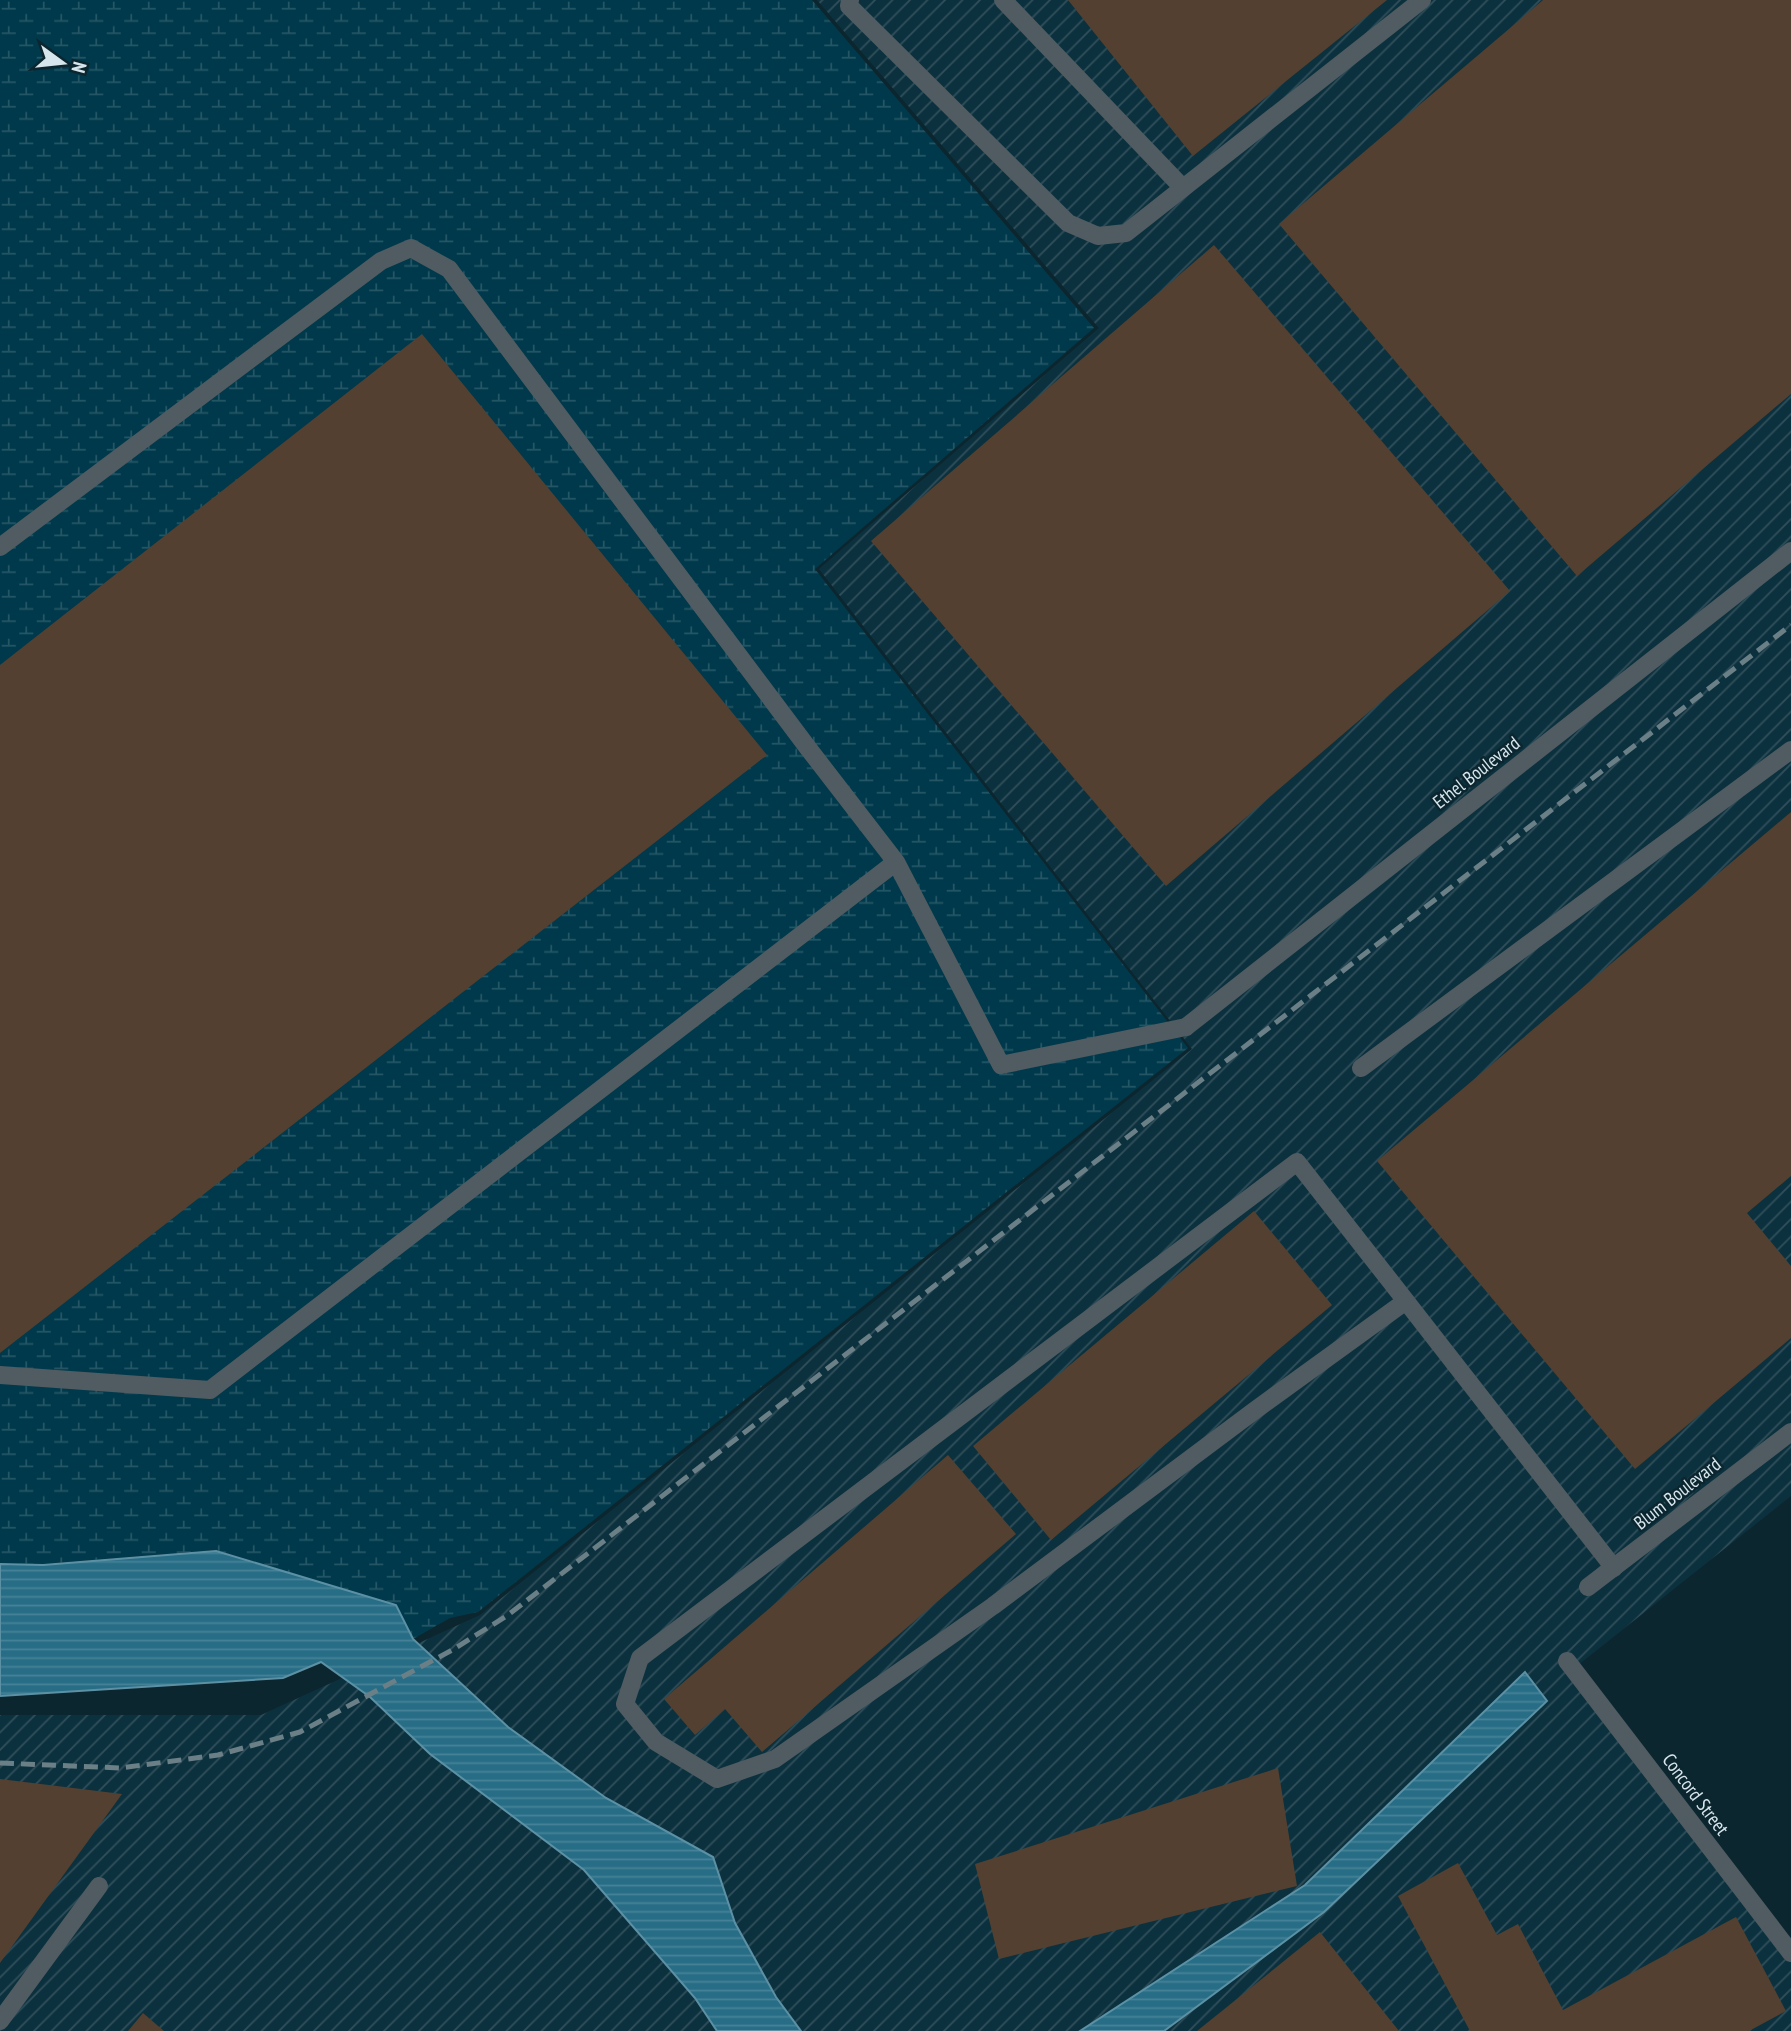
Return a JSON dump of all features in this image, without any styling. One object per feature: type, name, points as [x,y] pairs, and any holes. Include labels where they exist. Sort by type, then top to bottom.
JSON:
[{"type":"street","points":[[850,0],[849,6],[1068,223],[1097,236],[1126,233],[1422,0]]},
{"type":"street","points":[[1003,0],[1183,188]]},
{"type":"street","points":[[0,547],[381,261],[411,248],[449,269],[807,748],[896,862],[210,1390],[0,1375]]},
{"type":"street","name":"Ethel Boulevard","points":[[896,862],[1001,1065],[1186,1027],[1791,551]]},
{"type":"street","points":[[1361,1068],[1791,750]]},
{"type":"street","points":[[1406,1301],[993,1606],[775,1759],[717,1779],[656,1742],[625,1704],[640,1658],[1297,1162],[1406,1301],[1614,1568]]},
{"type":"street","name":"Blum Boulevard","points":[[1588,1587],[1791,1432]]},
{"type":"street","name":"Concord Street","points":[[1567,1661],[1791,1953]]},
{"type":"street","points":[[0,2021],[99,1886]]},
{"type":"shaded area","points":[[817,0],[1791,0],[1791,1496],[1573,1669],[1791,1947],[1791,2031],[0,2031],[0,1715],[261,1715],[480,1615],[1192,1049],[819,569],[1099,328]]},
{"type":"shaded area","points":[[216,1551],[396,1605],[413,1639],[508,1727],[606,1798],[713,1857],[735,1923],[776,1997],[801,2031],[717,2031],[695,1998],[584,1870],[430,1754],[370,1697],[321,1662],[283,1678],[0,1696],[0,1564],[43,1565]]},
{"type":"shaded area","points":[[1525,1672],[1547,1701],[1324,1912],[1164,2031],[1080,2031],[1305,1885]]},
{"type":"green space","points":[[0,0],[812,0],[1094,328],[815,569],[1188,1048],[478,1612],[450,1618],[413,1639],[396,1605],[216,1550],[42,1564],[0,1563]]},
{"type":"building","points":[[1068,0],[1387,0],[1193,156]]},
{"type":"building","points":[[1543,0],[1791,0],[1791,394],[1577,576],[1279,224]]},
{"type":"building","points":[[1214,245],[1510,591],[1166,886],[871,541]]},
{"type":"building","points":[[422,334],[767,755],[0,1353],[0,665]]},
{"type":"building","points":[[1791,812],[1791,1176],[1747,1213],[1791,1266],[1791,1338],[1635,1469],[1377,1161]]},
{"type":"building","points":[[1254,1211],[1332,1305],[1051,1540],[973,1446]]},
{"type":"building","points":[[948,1455],[1016,1534],[762,1752],[725,1709],[695,1735],[664,1699]]},
{"type":"building","points":[[1278,1768],[1297,1886],[999,1959],[975,1864]]},
{"type":"building","points":[[0,1779],[122,1794],[0,1963]]},
{"type":"building","points":[[1458,1863],[1497,1935],[1518,1924],[1563,2010],[1736,1917],[1786,2011],[1749,2031],[1470,2031],[1398,1896]]},
{"type":"building","points":[[1320,1932],[1399,2031],[1197,2031]]},
{"type":"building","points":[[143,2013],[164,2031],[128,2031]]},
{"type":"railway","points":[[0,1763],[120,1768],[218,1755],[300,1732],[454,1649],[508,1615],[1791,625]]}]
